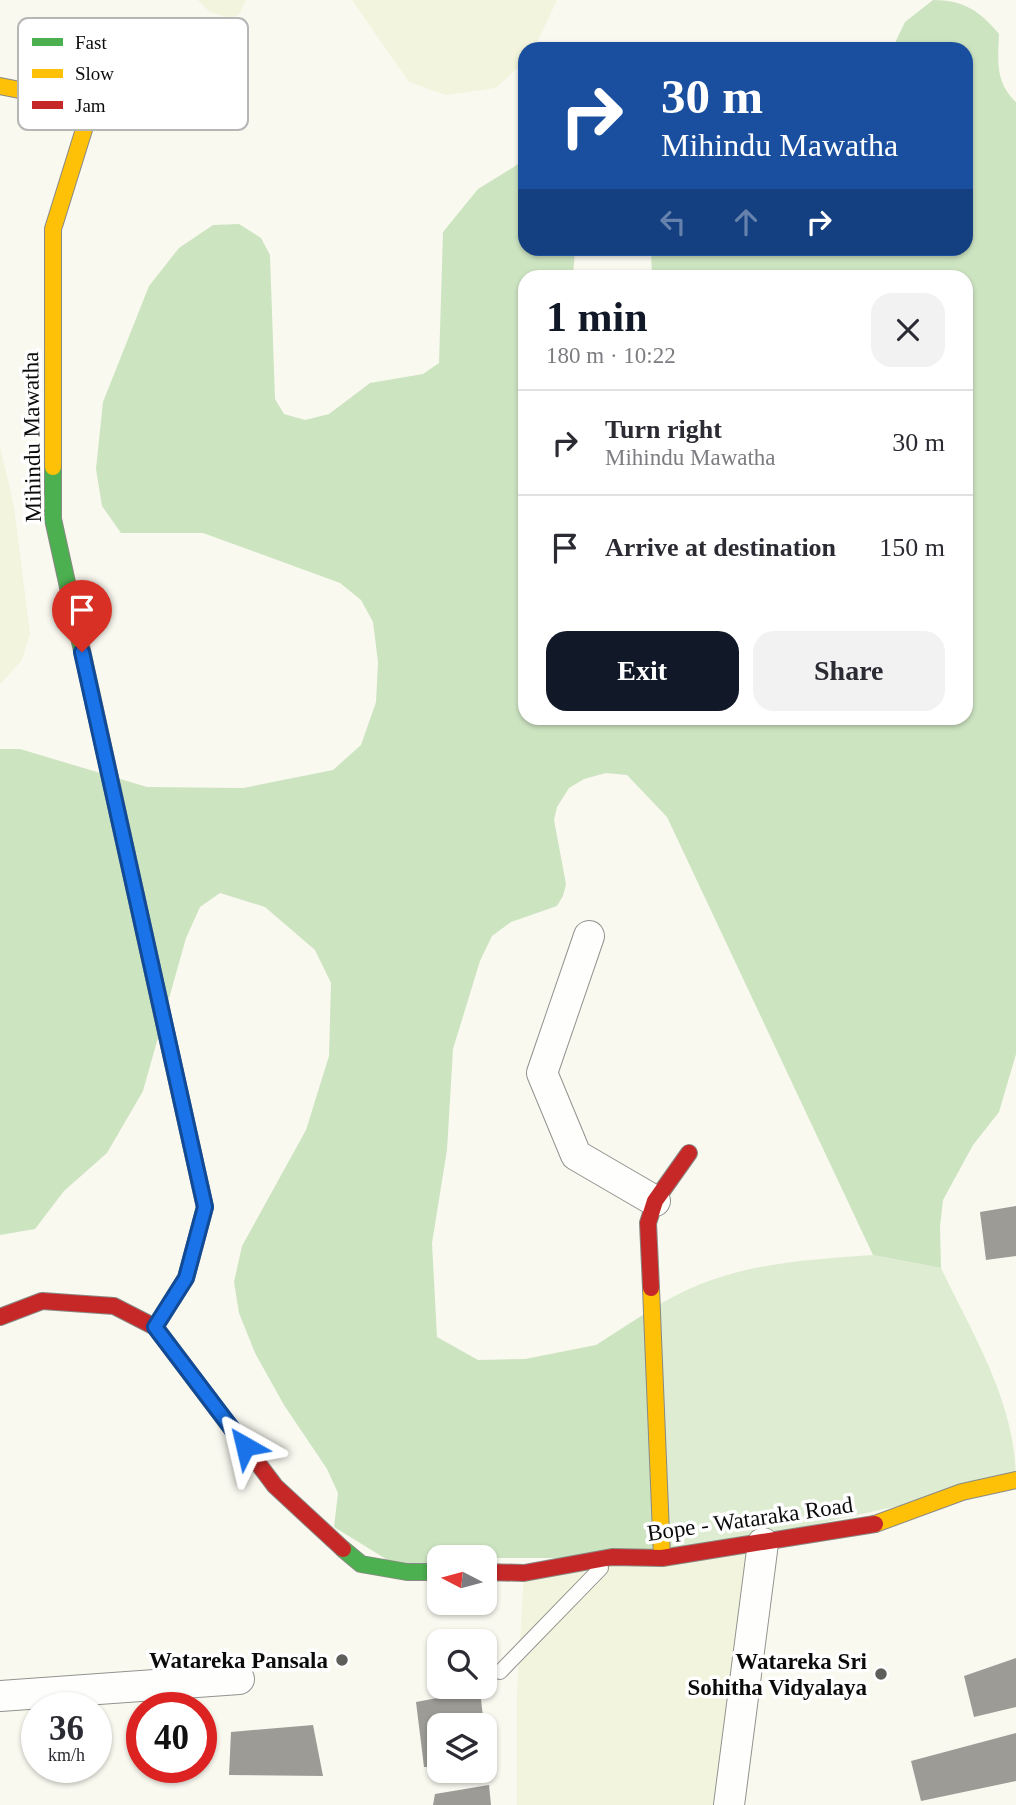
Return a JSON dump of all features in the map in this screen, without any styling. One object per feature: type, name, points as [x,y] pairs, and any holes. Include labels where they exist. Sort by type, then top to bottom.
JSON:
[{"type":"street","name":"Mihindu Mawatha","points":[[0,86],[18,90]]},
{"type":"street","name":"Mihindu Mawatha","points":[[84,130],[53,229],[53,519],[205,1207],[186,1278],[155,1327]]},
{"type":"street","points":[[589,936],[542,1073],[576,1156],[655,1201]]},
{"type":"street","points":[[662,1558],[648,1223],[655,1201],[690,1153]]},
{"type":"street","points":[[0,1317],[42,1301],[114,1306],[155,1327],[275,1486],[329,1538],[361,1564],[407,1572],[427,1572]]},
{"type":"street","name":"Bope - Wataraka Road","points":[[497,1572],[524,1573],[612,1557],[662,1558],[886,1522],[962,1493],[1016,1480]]},
{"type":"street","points":[[729,1805],[763,1543]]},
{"type":"street","points":[[0,1696],[239,1679]]},
{"type":"lane","points":[[500,1672],[612,1557]]},
{"type":"green space","points":[[198,0],[246,0],[240,13],[233,18],[210,12]]},
{"type":"green space","points":[[352,0],[557,0],[537,42],[518,42],[518,68],[496,88],[446,95],[409,82]]},
{"type":"green space","points":[[933,0],[954,2],[970,8],[999,34],[998,62],[1001,79],[1016,102],[1016,1054],[999,1112],[973,1145],[943,1200],[940,1226],[941,1268],[873,1255],[667,817],[627,775],[606,773],[584,779],[569,788],[557,807],[554,820],[566,884],[563,896],[557,906],[511,922],[492,936],[480,961],[453,1049],[447,1150],[432,1243],[437,1337],[478,1360],[525,1359],[596,1345],[652,1309],[662,1558],[497,1558],[497,1545],[427,1545],[427,1563],[407,1572],[334,1527],[338,1493],[327,1469],[284,1405],[255,1353],[239,1313],[234,1282],[242,1246],[306,1130],[329,1056],[331,983],[315,950],[265,907],[220,893],[200,907],[186,938],[143,1091],[107,1153],[64,1191],[35,1229],[0,1235],[0,749],[20,749],[147,787],[243,788],[333,770],[361,745],[376,702],[378,662],[373,622],[361,600],[340,583],[203,533],[121,533],[102,506],[96,469],[103,402],[149,286],[179,248],[213,225],[239,224],[261,238],[270,255],[275,399],[284,414],[305,420],[329,414],[370,383],[423,374],[439,363],[443,232],[478,189],[518,164],[518,256],[574,256],[573,270],[518,270],[518,725],[973,725],[973,270],[652,270],[651,256],[973,256],[973,42],[895,42],[905,22]]},
{"type":"green space","points":[[0,447],[14,506],[30,634],[22,660],[0,684]]},
{"type":"green space","points":[[873,1255],[941,1268],[979,1344],[1001,1397],[1009,1424],[1016,1480],[662,1558],[652,1309],[705,1282],[758,1267]]},
{"type":"green space","points":[[763,1543],[729,1805],[517,1805],[517,1694],[524,1573]]},
{"type":"building","points":[[1016,1206],[1016,1256],[986,1260],[980,1212]]},
{"type":"building","points":[[1016,1658],[1016,1707],[974,1717],[964,1676]]},
{"type":"building","points":[[432,1699],[481,1699],[483,1713],[427,1713],[427,1767],[424,1767],[416,1702]]},
{"type":"building","points":[[313,1725],[323,1776],[229,1775],[231,1732]]},
{"type":"building","points":[[1016,1733],[1016,1781],[921,1801],[911,1761]]},
{"type":"building","points":[[489,1785],[491,1805],[433,1805],[435,1794]]},
{"type":"traffic: fast","points":[[53,467],[53,519],[167,1036]]},
{"type":"traffic: fast","points":[[343,1549],[361,1564],[407,1572],[427,1572]]},
{"type":"traffic: slow","points":[[0,86],[18,90]]},
{"type":"traffic: slow","points":[[53,467],[53,229],[84,130]]},
{"type":"traffic: slow","points":[[651,1288],[662,1558]]},
{"type":"traffic: slow","points":[[875,1524],[962,1492],[1016,1480]]},
{"type":"traffic: jam","points":[[155,1327],[186,1278],[205,1207],[167,1036]]},
{"type":"traffic: jam","points":[[651,1288],[648,1223],[655,1201],[689,1153]]},
{"type":"traffic: jam","points":[[0,1317],[42,1301],[114,1306],[155,1327],[275,1486],[343,1549]]},
{"type":"traffic: jam","points":[[497,1572],[524,1573],[612,1557],[662,1558],[875,1524]]},
{"type":"place","name":"Watareka Pansala","points":[[342,1660]]},
{"type":"place","name":"Watareka Sri Sohitha Vidyalaya","points":[[881,1674]]},
{"type":"route","points":[[82,652],[205,1207],[186,1278],[155,1327],[245,1446]]}]
